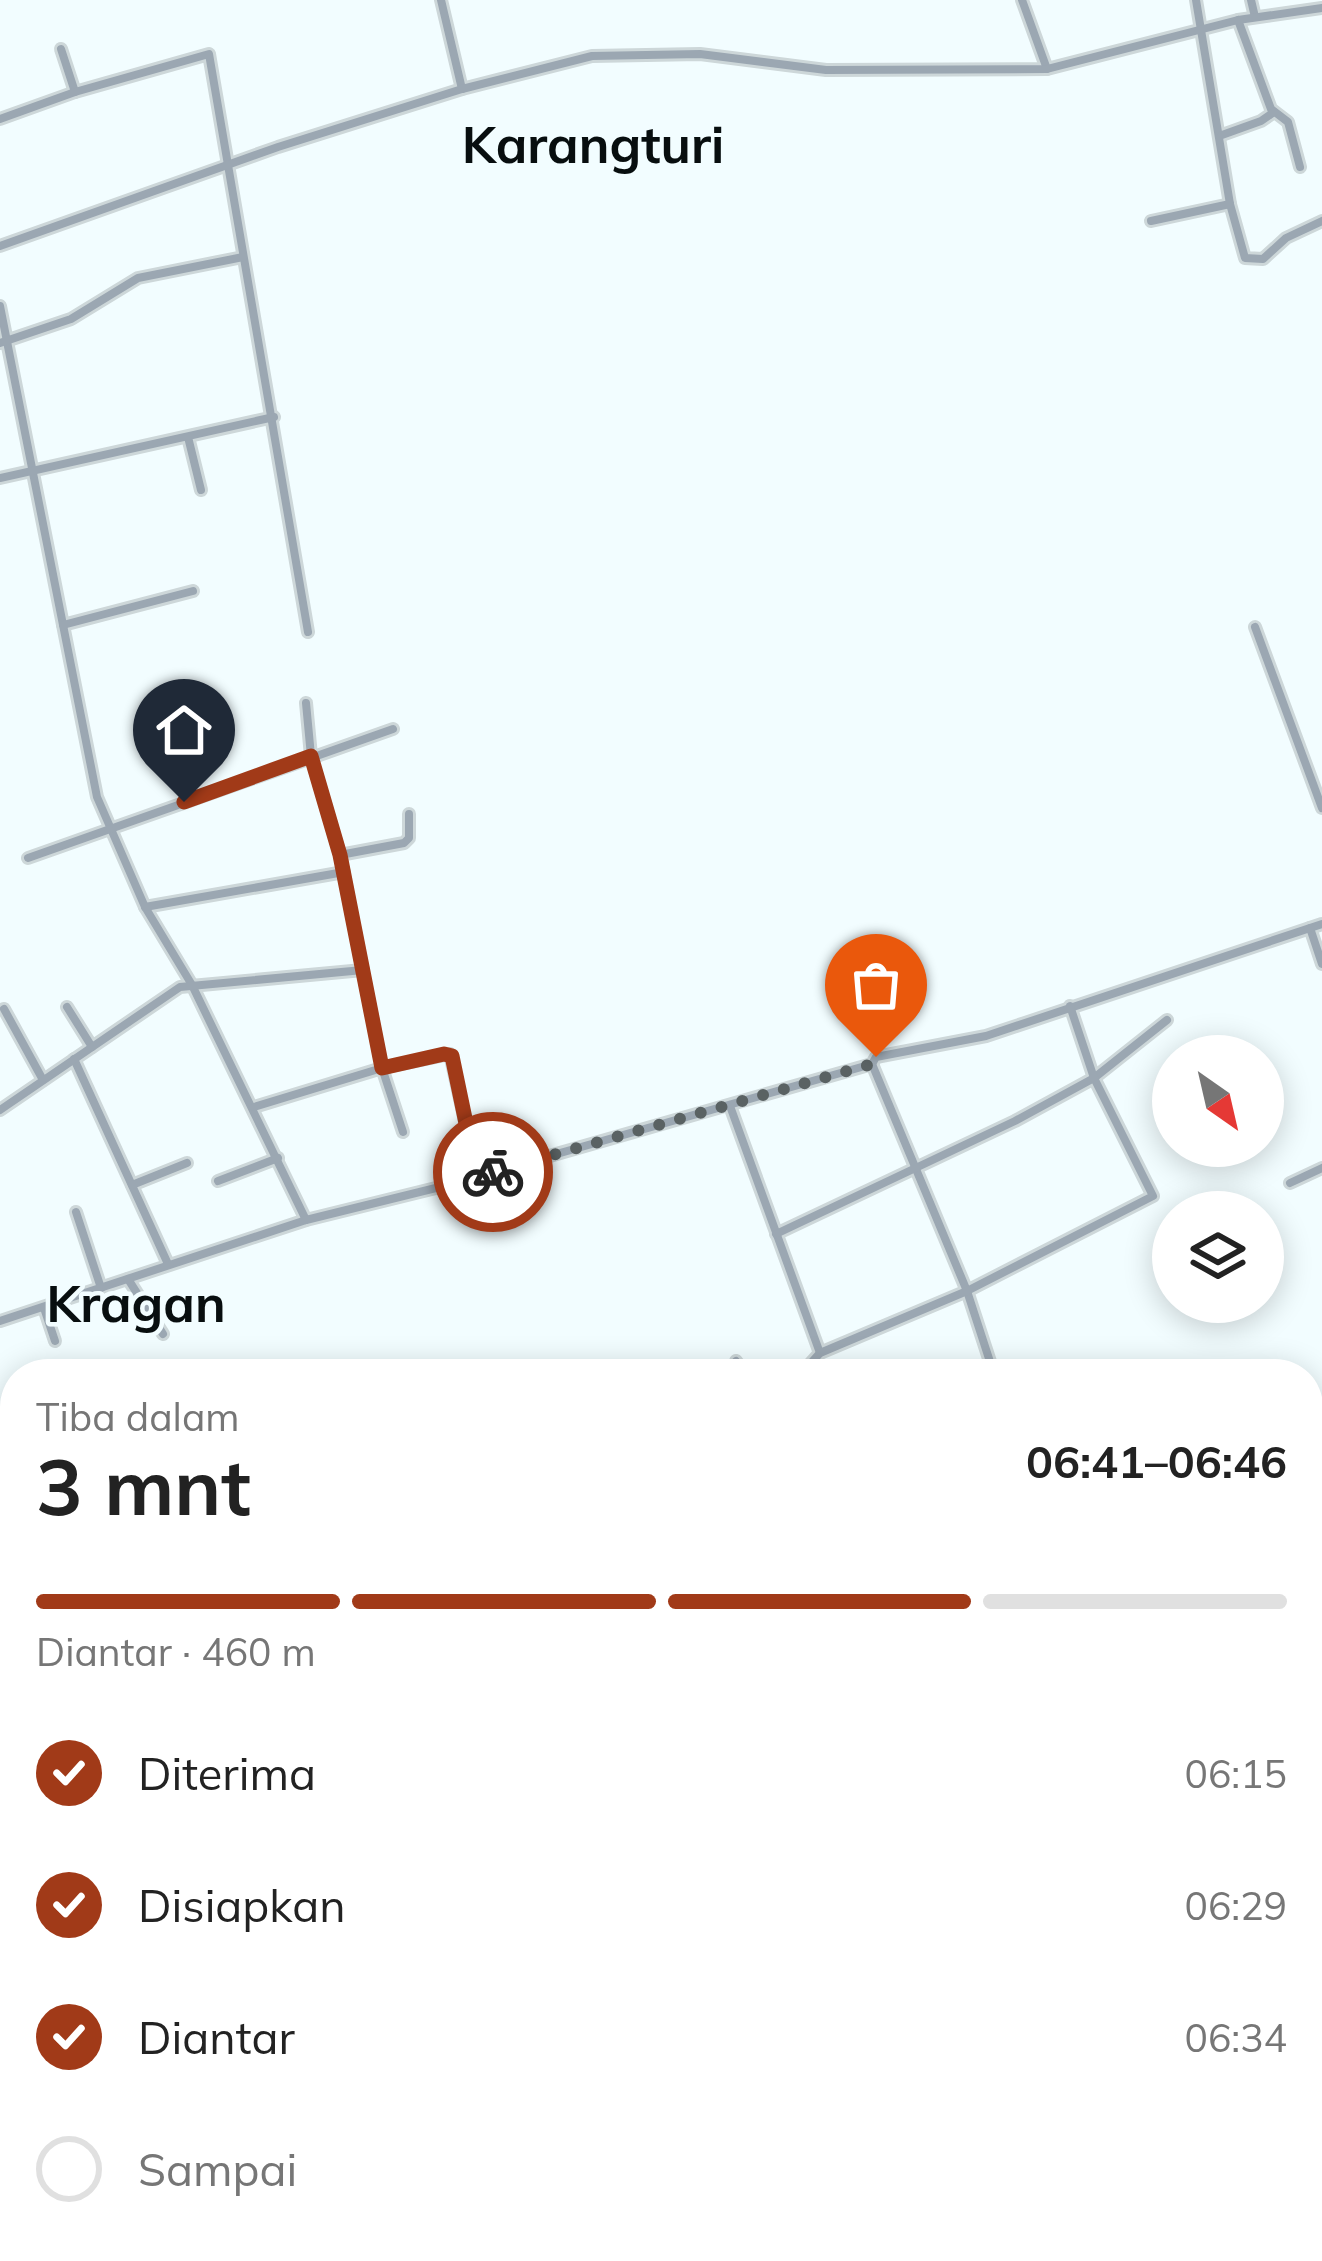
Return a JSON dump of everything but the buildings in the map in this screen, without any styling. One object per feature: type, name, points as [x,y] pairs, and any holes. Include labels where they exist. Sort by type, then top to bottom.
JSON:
[{"type":"street","points":[[441,0],[462,89]]},
{"type":"street","points":[[1022,0],[1047,69]]},
{"type":"street","points":[[1196,0],[1230,204],[1248,261],[1263,259],[1286,238],[1322,221]]},
{"type":"street","points":[[1251,0],[1256,17]]},
{"type":"street","points":[[0,246],[462,89],[592,56],[700,54],[826,70],[1047,69],[1238,20],[1322,8]]},
{"type":"street","points":[[1238,20],[1274,112],[1287,120],[1300,167]]},
{"type":"street","points":[[61,49],[75,92]]},
{"type":"street","points":[[0,119],[207,52],[231,165],[308,632]]},
{"type":"street","points":[[1222,135],[1274,112]]},
{"type":"street","points":[[1150,220],[1230,204]]},
{"type":"street","points":[[5,341],[71,319],[138,278],[243,257]]},
{"type":"street","points":[[0,306],[90,766],[108,829],[254,1107],[306,1220]]},
{"type":"street","points":[[0,478],[274,417]]},
{"type":"street","points":[[188,437],[201,490]]},
{"type":"street","points":[[63,625],[193,591]]},
{"type":"street","points":[[1256,627],[1322,808]]},
{"type":"street","points":[[306,704],[311,756],[344,872],[382,1068],[404,1132]]},
{"type":"street","points":[[28,859],[393,730]]},
{"type":"street","points":[[340,855],[404,843],[409,838],[410,814]]},
{"type":"street","points":[[145,907],[344,872]]},
{"type":"street","points":[[0,1321],[306,1220],[730,1106],[872,1064],[876,1057],[986,1036],[1322,925]]},
{"type":"street","points":[[1310,928],[1322,964]]},
{"type":"street","points":[[0,1110],[180,987],[363,970]]},
{"type":"street","points":[[815,1359],[1080,1237],[1153,1196],[1094,1078],[1070,1006]]},
{"type":"street","points":[[67,1007],[92,1047]]},
{"type":"street","points":[[4,1010],[43,1080]]},
{"type":"street","points":[[776,1234],[1094,1078],[1167,1019]]},
{"type":"street","points":[[254,1107],[382,1068],[452,1056],[477,1176]]},
{"type":"street","points":[[74,1059],[168,1264]]},
{"type":"street","points":[[872,1064],[967,1291],[985,1359]]},
{"type":"street","points":[[730,1106],[820,1353]]},
{"type":"street","points":[[218,1180],[278,1158]]},
{"type":"street","points":[[132,1185],[187,1163]]},
{"type":"street","points":[[1290,1183],[1322,1168]]},
{"type":"street","points":[[76,1212],[101,1288]]},
{"type":"street","points":[[128,1279],[163,1334]]},
{"type":"street","points":[[44,1308],[56,1342]]},
{"type":"way so far","points":[[493,1172],[872,1064],[876,1057]]},
{"type":"district","name":"Karangturi","points":[[593,145]]},
{"type":"district","name":"Kragan","points":[[136,1304]]},
{"type":"route","points":[[184,802],[311,756],[340,855],[382,1068],[450,1054],[477,1176],[493,1172]]}]
